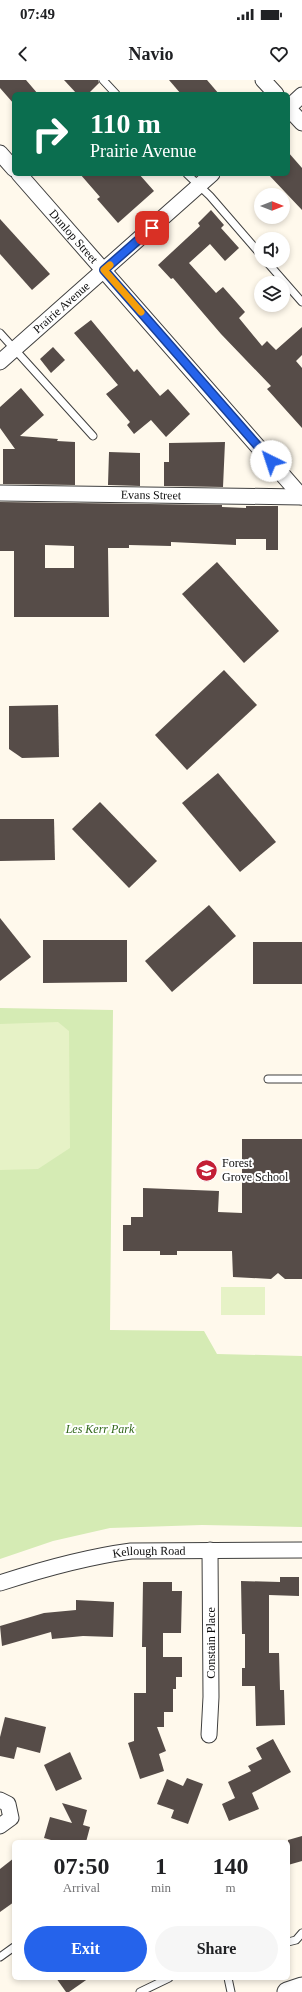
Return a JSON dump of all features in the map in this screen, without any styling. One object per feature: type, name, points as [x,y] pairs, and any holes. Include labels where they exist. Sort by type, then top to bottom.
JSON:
[{"type":"street","points":[[263,80],[274,92]]},
{"type":"street","points":[[290,106],[302,95]]},
{"type":"street","points":[[290,110],[302,123]]},
{"type":"street","points":[[0,153],[12,166]]},
{"type":"street","name":"Dunlop Street","points":[[21,176],[302,497]]},
{"type":"street","name":"Prairie Avenue","points":[[0,362],[210,176]]},
{"type":"street","name":"Evans Street","points":[[0,493],[302,497]]},
{"type":"street","name":"Kellough Road","points":[[0,1583],[50,1567],[107,1554],[159,1549],[302,1550]]},
{"type":"street","name":"Constain Place","points":[[209,1735],[211,1697],[210,1550]]},
{"type":"street","points":[[0,1800],[8,1804],[11,1818],[0,1826]]},
{"type":"street","points":[[287,1992],[302,1987]]},
{"type":"lane","points":[[103,80],[114,92]]},
{"type":"lane","points":[[189,176],[254,247]]},
{"type":"lane","points":[[272,268],[302,302]]},
{"type":"lane","points":[[0,333],[93,436]]},
{"type":"lane","points":[[268,1079],[302,1079]]},
{"type":"lane","points":[[290,1942],[296,1940],[302,1933]]},
{"type":"lane","points":[[0,1957],[12,1948]]},
{"type":"lane","points":[[140,1992],[165,1980]]},
{"type":"lane","points":[[228,1980],[231,1992]]},
{"type":"green space","name":"Les Kerr Park","points":[[0,1008],[113,1010],[110,1330],[204,1331],[217,1354],[302,1356],[302,1527],[202,1525],[110,1528],[53,1541],[0,1559]]},
{"type":"green space","points":[[58,1022],[69,1031],[70,1148],[38,1169],[0,1170],[0,1024]]},
{"type":"green space","points":[[221,1287],[265,1287],[265,1315],[221,1315]]},
{"type":"building","points":[[0,80],[26,80],[36,92],[12,92],[12,102],[0,88]]},
{"type":"building","points":[[64,80],[98,80],[99,83],[90,92],[75,92]]},
{"type":"building","points":[[169,80],[207,80],[217,92],[179,92]]},
{"type":"building","points":[[290,154],[302,168],[302,210],[290,197],[290,188],[281,188],[270,176],[290,176]]},
{"type":"building","points":[[82,176],[141,176],[154,191],[118,223],[97,199],[100,197]]},
{"type":"building","points":[[211,210],[224,225],[221,228],[239,248],[225,261],[210,244],[189,263],[216,293],[223,287],[245,312],[239,318],[262,346],[267,341],[276,350],[302,327],[302,355],[296,361],[302,368],[302,428],[267,389],[271,386],[221,334],[173,278],[171,279],[158,265],[200,226],[198,223]]},
{"type":"building","points":[[0,219],[50,274],[32,290],[0,254]]},
{"type":"building","points":[[91,320],[134,372],[137,369],[160,396],[168,389],[190,414],[166,437],[151,420],[134,434],[127,425],[130,422],[106,394],[118,385],[74,333]]},
{"type":"building","points":[[53,347],[65,360],[51,373],[40,359]]},
{"type":"building","points":[[21,388],[44,415],[20,436],[75,442],[75,485],[3,484],[3,449],[15,449],[0,428],[0,407]]},
{"type":"building","points":[[225,442],[223,487],[164,486],[164,462],[169,462],[169,443]]},
{"type":"building","points":[[109,452],[140,453],[140,486],[108,485]]},
{"type":"building","points":[[0,502],[222,505],[222,507],[246,508],[246,506],[278,506],[278,550],[266,550],[266,539],[236,539],[236,545],[171,542],[171,546],[129,545],[129,548],[108,548],[109,617],[14,617],[14,551],[0,551]],"holes":[[[45,545],[74,546],[74,568],[45,568]]]},
{"type":"building","points":[[217,562],[279,631],[244,663],[182,594]]},
{"type":"building","points":[[224,670],[257,705],[187,770],[155,735]]},
{"type":"building","points":[[58,705],[59,757],[22,758],[9,749],[9,706]]},
{"type":"building","points":[[218,773],[276,842],[240,872],[182,803]]},
{"type":"building","points":[[100,802],[157,861],[129,888],[72,829]]},
{"type":"building","points":[[0,819],[54,819],[55,860],[0,861]]},
{"type":"building","points":[[209,905],[236,936],[172,992],[145,961]]},
{"type":"building","points":[[0,918],[31,957],[0,981]]},
{"type":"building","points":[[43,940],[127,940],[127,982],[43,983]]},
{"type":"building","points":[[253,942],[302,942],[302,984],[253,984]]},
{"type":"building","points":[[242,1139],[302,1139],[302,1279],[285,1279],[278,1273],[271,1279],[233,1277],[232,1251],[177,1251],[177,1255],[160,1255],[160,1251],[123,1251],[123,1225],[131,1225],[131,1217],[143,1217],[143,1188],[219,1191],[218,1212],[242,1213]]},
{"type":"building","points":[[280,1577],[299,1577],[299,1596],[269,1595],[269,1653],[279,1653],[280,1690],[284,1690],[285,1725],[256,1726],[255,1686],[242,1686],[242,1668],[245,1668],[245,1634],[242,1634],[241,1581],[280,1582]]},
{"type":"building","points":[[143,1582],[172,1582],[172,1591],[182,1591],[181,1633],[163,1633],[163,1657],[182,1657],[182,1677],[176,1677],[176,1689],[173,1689],[173,1712],[164,1712],[164,1727],[157,1727],[166,1751],[159,1754],[164,1771],[140,1779],[128,1743],[134,1741],[134,1693],[146,1693],[146,1647],[142,1647]]},
{"type":"building","points":[[76,1600],[114,1602],[113,1637],[83,1636],[52,1639],[51,1632],[2,1646],[0,1626],[44,1613],[76,1610]]},
{"type":"building","points":[[5,1717],[46,1727],[40,1753],[17,1747],[14,1759],[0,1756],[0,1737]]},
{"type":"building","points":[[273,1739],[291,1772],[252,1793],[259,1809],[229,1821],[222,1804],[235,1798],[228,1782],[251,1771],[248,1766],[262,1759],[256,1748]]},
{"type":"building","points":[[70,1752],[82,1779],[56,1791],[44,1765]]},
{"type":"building","points":[[187,1778],[203,1784],[188,1824],[171,1818],[174,1810],[157,1804],[167,1779],[183,1786]]},
{"type":"building","points":[[62,1803],[87,1810],[83,1825],[90,1827],[87,1840],[51,1840],[44,1838],[50,1817],[72,1823]]},
{"type":"building","points":[[302,1836],[302,1861],[290,1864],[290,1840],[288,1840]]},
{"type":"building","points":[[12,1860],[12,1903],[0,1912],[0,1869]]},
{"type":"building","points":[[57,1980],[86,1980],[69,1992],[66,1992]]},
{"type":"slow traffic","points":[[110,265],[104,270],[141,312]]},
{"type":"place","name":"Forest Grove School","points":[[207,1170]]},
{"type":"route","points":[[152,228],[104,270],[271,461]]}]
